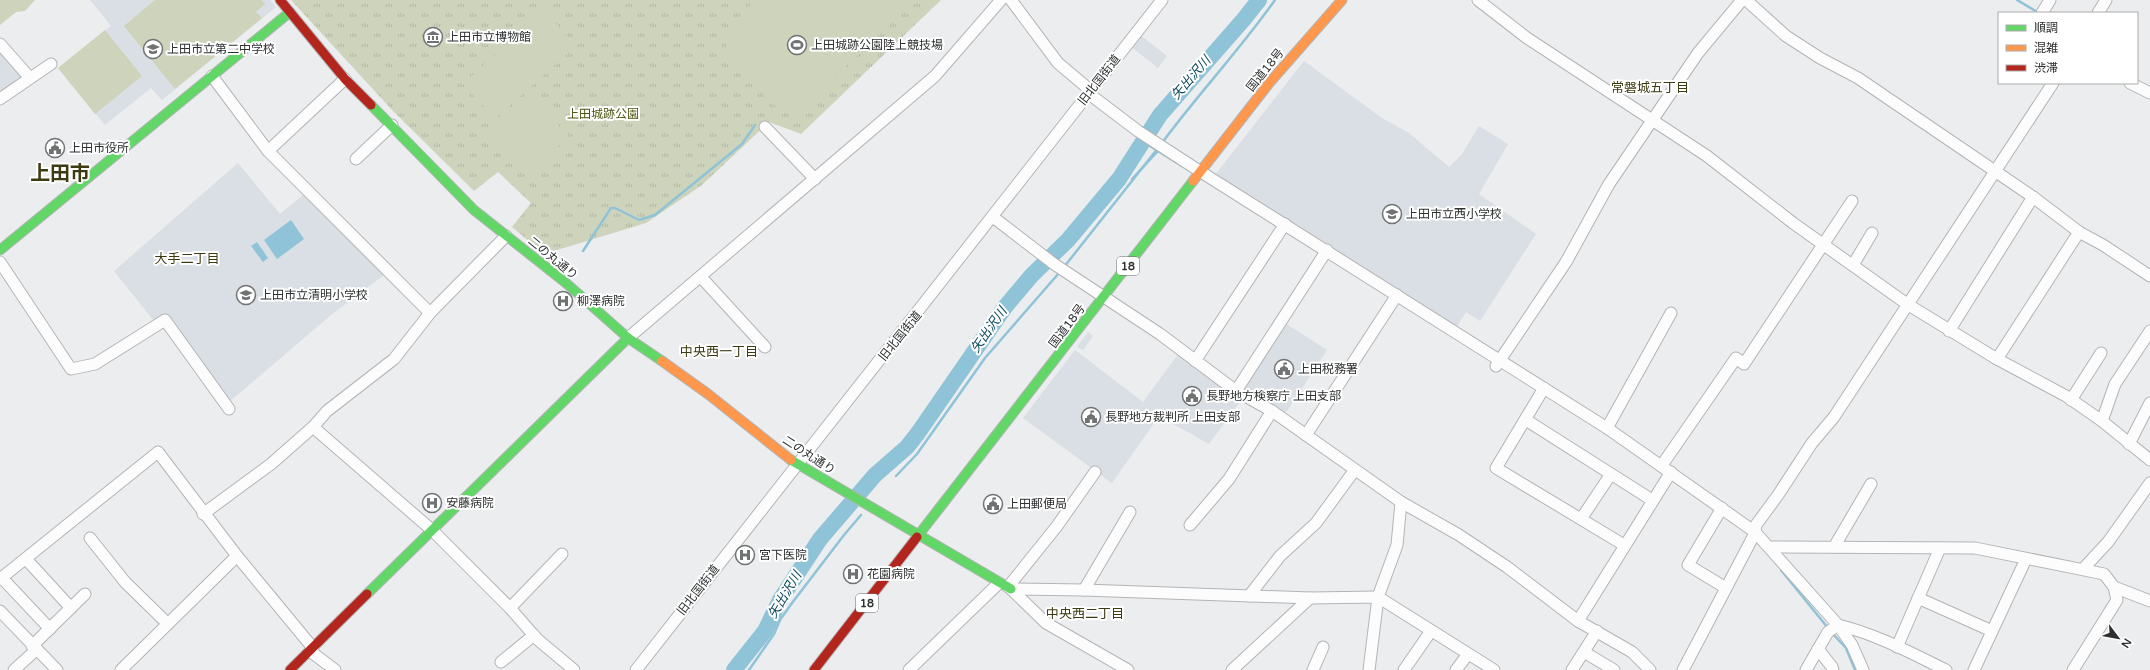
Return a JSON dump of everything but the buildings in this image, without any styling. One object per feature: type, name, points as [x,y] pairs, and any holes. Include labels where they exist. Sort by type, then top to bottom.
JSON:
[{"type":"main road","name":"二の丸通り","points":[[280,0],[345,79],[392,125],[474,210],[566,283],[628,338],[708,394],[796,464],[867,504],[919,536]]},
{"type":"main road","name":"国道18号","points":[[814,670],[1270,82],[1342,0]]},
{"type":"main road","points":[[0,250],[290,12]]},
{"type":"main road","points":[[290,670],[628,338]]},
{"type":"main road","points":[[919,536],[1006,587]]},
{"type":"street","points":[[628,338],[935,76],[1001,0]]},
{"type":"street","points":[[1011,0],[1058,63],[1089,92],[1138,131],[1327,250],[1453,335],[1498,363],[1544,388],[1607,428],[1755,532],[1770,547],[1838,625],[1852,645],[1863,670]]},
{"type":"street","name":"旧北国街道","points":[[636,670],[796,464],[993,217],[1162,0]]},
{"type":"street","points":[[1478,0],[1527,38],[1654,120],[1706,156],[1793,223],[1825,244],[1906,304],[1997,359],[2071,400],[2102,421],[2150,460]]},
{"type":"street","points":[[1498,363],[1566,262],[1609,184],[1654,120],[1698,53],[1742,0]]},
{"type":"street","points":[[1746,0],[1786,36],[1820,58],[1858,78],[1994,172],[2033,197],[2079,232],[2103,245],[2150,276]]},
{"type":"street","points":[[2043,12],[2050,0]]},
{"type":"street","points":[[2099,12],[2106,0]]},
{"type":"street","points":[[0,44],[30,78]]},
{"type":"street","points":[[0,99],[51,64]]},
{"type":"street","points":[[212,76],[268,151],[430,313]]},
{"type":"street","points":[[268,151],[345,79]]},
{"type":"street","points":[[1683,670],[1755,532],[1756,524],[1812,443],[1834,418],[1906,304],[2052,84]]},
{"type":"street","points":[[2132,84],[2150,93]]},
{"type":"street","points":[[356,159],[392,125]]},
{"type":"street","points":[[765,127],[815,179]]},
{"type":"street","points":[[1949,331],[2033,197]]},
{"type":"street","points":[[1578,622],[1652,500],[1666,468],[1736,358],[1744,364],[1825,244],[1852,201]]},
{"type":"street","points":[[993,217],[1054,264],[1103,298],[1160,334],[1236,391],[1272,411],[1322,445],[1354,471],[1402,502],[1465,539],[1507,567],[1578,622],[1597,631],[1632,652],[1650,670]]},
{"type":"street","points":[[1195,361],[1286,224]]},
{"type":"street","points":[[1997,359],[2079,232]]},
{"type":"street","points":[[1853,265],[1872,233]]},
{"type":"street","points":[[203,514],[271,464],[313,427],[327,411],[394,359],[430,313],[506,236]]},
{"type":"street","points":[[1236,391],[1327,250]]},
{"type":"street","points":[[0,262],[71,368],[95,364],[165,320],[229,409]]},
{"type":"street","points":[[701,277],[765,347]]},
{"type":"street","points":[[1306,435],[1397,296]]},
{"type":"street","points":[[1607,428],[1671,313]]},
{"type":"street","points":[[2102,421],[2115,384],[2150,331]]},
{"type":"street","points":[[2071,400],[2101,353]]},
{"type":"street","points":[[1544,388],[1496,468],[1624,546]]},
{"type":"street","points":[[2129,444],[2150,403]]},
{"type":"street","points":[[1190,525],[1229,479],[1272,411]]},
{"type":"street","points":[[1526,420],[1652,500]]},
{"type":"street","points":[[313,427],[433,531],[510,608],[534,636],[574,670]]},
{"type":"street","points":[[50,629],[1,579],[158,452],[203,514],[311,649],[335,670]]},
{"type":"street","points":[[1249,596],[1280,556],[1316,523],[1354,471]]},
{"type":"street","points":[[909,670],[1006,587],[1057,526],[1095,472]]},
{"type":"street","points":[[1581,519],[1611,474]]},
{"type":"street","points":[[2083,569],[2108,542],[2150,483]]},
{"type":"street","points":[[1834,546],[1871,484]]},
{"type":"street","points":[[1369,670],[1378,597],[1397,545],[1402,502]]},
{"type":"street","points":[[1722,508],[1688,565],[1726,588]]},
{"type":"street","points":[[1084,590],[1130,512]]},
{"type":"street","points":[[90,538],[125,582],[168,624]]},
{"type":"street","points":[[1770,547],[1834,546],[1975,548],[2104,574],[2114,587],[2117,600],[2073,670]]},
{"type":"street","points":[[1897,647],[1940,548]]},
{"type":"street","points":[[510,608],[562,554]]},
{"type":"street","points":[[121,670],[237,556]]},
{"type":"street","points":[[26,559],[71,608]]},
{"type":"street","points":[[1974,670],[2026,559]]},
{"type":"street","points":[[1006,587],[1310,598],[1378,597],[1494,670]]},
{"type":"street","points":[[1006,587],[1046,623],[1128,670]]},
{"type":"street","points":[[2114,587],[2150,601]]},
{"type":"street","points":[[14,670],[50,629],[85,594]]},
{"type":"street","points":[[1232,670],[1310,598]]},
{"type":"street","points":[[1918,598],[1992,630]]},
{"type":"street","points":[[0,611],[34,648],[57,670]]},
{"type":"street","points":[[1806,670],[1828,632],[1838,625],[1853,628],[1946,670]]},
{"type":"street","points":[[1404,670],[1431,631]]},
{"type":"street","points":[[1572,670],[1597,631]]},
{"type":"street","points":[[501,662],[534,636]]},
{"type":"street","points":[[1313,670],[1323,648]]},
{"type":"street","points":[[1818,649],[1833,670]]},
{"type":"street","points":[[1584,652],[1614,670]]},
{"type":"street","points":[[1456,670],[1468,654]]},
{"type":"shaded area","name":"上田市立第二中学校","points":[[90,0],[270,0],[276,7],[162,100],[151,88],[105,125],[58,68],[111,26]]},
{"type":"shaded area","points":[[1139,34],[1167,56],[1158,68],[1130,46]]},
{"type":"shaded area","points":[[0,49],[22,73],[21,79],[0,94]]},
{"type":"shaded area","name":"上田市立西小学校","points":[[1304,61],[1382,118],[1409,133],[1449,167],[1462,154],[1479,126],[1508,144],[1479,194],[1536,234],[1480,321],[1466,312],[1456,328],[1215,175]]},
{"type":"shaded area","name":"上田市立清明小学校","points":[[238,163],[280,214],[303,195],[384,275],[331,315],[229,402],[166,314],[154,321],[114,271]]},
{"type":"shaded area","name":"上田税務署","points":[[1285,323],[1327,350],[1285,414],[1241,388]]},
{"type":"shaded area","points":[[1088,332],[1093,336],[1083,350],[1077,347]]},
{"type":"shaded area","name":"長野地方裁判所 上田支部","points":[[1075,350],[1143,402],[1179,353],[1242,399],[1209,444],[1159,416],[1112,483],[1023,418]]},
{"type":"green space","points":[[0,0],[35,0],[25,11],[16,12],[0,25]]},
{"type":"green space","points":[[155,0],[262,0],[265,4],[256,12],[262,18],[175,89],[124,26]]},
{"type":"green space","name":"上田城跡公園","points":[[291,0],[941,0],[801,134],[769,122],[702,185],[646,223],[544,254],[512,227],[531,203],[498,172],[474,191],[392,110]]},
{"type":"green space","name":"上田城跡公園陸上競技場","points":[[756,0],[916,0],[803,107],[774,106],[729,60],[724,31]]},
{"type":"green space","points":[[544,10],[576,46],[495,119],[463,84]]},
{"type":"green space","points":[[105,30],[142,76],[95,114],[58,68]]},
{"type":"green space","points":[[532,96],[569,137],[526,176],[489,135]]},
{"type":"water","points":[[291,220],[304,239],[277,259],[264,240]]},
{"type":"water","points":[[257,242],[268,258],[263,262],[251,246]]},
{"type":"waterway","name":"矢出沢川","points":[[734,670],[765,631],[780,600],[820,539],[875,475],[907,447],[1005,307],[1032,275],[1068,240],[1119,179],[1160,115],[1259,0]]},
{"type":"waterway","points":[[1162,143],[1248,37],[1275,0]]},
{"type":"waterway","points":[[2017,0],[2037,12]]},
{"type":"waterway","points":[[583,251],[611,208],[615,208],[639,220],[655,215],[742,144],[755,125]]},
{"type":"waterway","points":[[1142,141],[1182,166]]},
{"type":"waterway","points":[[1064,267],[1158,148]]},
{"type":"waterway","points":[[1132,179],[1158,151]]},
{"type":"waterway","points":[[896,476],[917,454],[985,358],[1059,273]]},
{"type":"waterway","points":[[749,670],[774,634],[780,620],[792,603],[861,515]]},
{"type":"waterway","points":[[1781,570],[1828,628]]},
{"type":"waterway","points":[[1831,632],[1846,648],[1855,670]]},
{"type":"traffic: fast","points":[[0,250],[290,12]]},
{"type":"traffic: fast","points":[[371,105],[474,210],[566,283],[628,338],[662,361]]},
{"type":"traffic: fast","points":[[917,537],[1193,181]]},
{"type":"traffic: fast","points":[[367,594],[628,338]]},
{"type":"traffic: fast","points":[[791,460],[1011,589]]},
{"type":"traffic: slow","points":[[1193,181],[1270,82],[1342,0]]},
{"type":"traffic: slow","points":[[662,361],[708,394],[791,460]]},
{"type":"traffic: jam","points":[[280,0],[345,79],[371,105]]},
{"type":"traffic: jam","points":[[814,670],[917,537]]},
{"type":"traffic: jam","points":[[290,670],[367,594]]},
{"type":"place","name":"上田市立博物館","points":[[433,37]]},
{"type":"place","name":"上田城跡公園陸上競技場","points":[[797,45]]},
{"type":"place","name":"上田市立第二中学校","points":[[153,49]]},
{"type":"place","name":"上田市役所","points":[[55,148]]},
{"type":"place","name":"上田市立西小学校","points":[[1392,214]]},
{"type":"place","name":"上田市立清明小学校","points":[[246,295]]},
{"type":"place","name":"柳澤病院","points":[[563,301]]},
{"type":"place","name":"上田税務署","points":[[1284,369]]},
{"type":"place","name":"長野地方検察庁 上田支部","points":[[1192,396]]},
{"type":"place","name":"長野地方裁判所 上田支部","points":[[1091,417]]},
{"type":"place","name":"安藤病院","points":[[432,503]]},
{"type":"place","name":"上田郵便局","points":[[993,504]]},
{"type":"place","name":"宮下医院","points":[[745,555]]},
{"type":"place","name":"花園病院","points":[[853,574]]},
{"type":"district","name":"常磐城五丁目","points":[[1650,88]]},
{"type":"district","name":"上田市","points":[[60,174]]},
{"type":"district","name":"大手二丁目","points":[[187,259]]},
{"type":"district","name":"中央西一丁目","points":[[719,352]]},
{"type":"district","name":"中央西二丁目","points":[[1085,614]]}]
